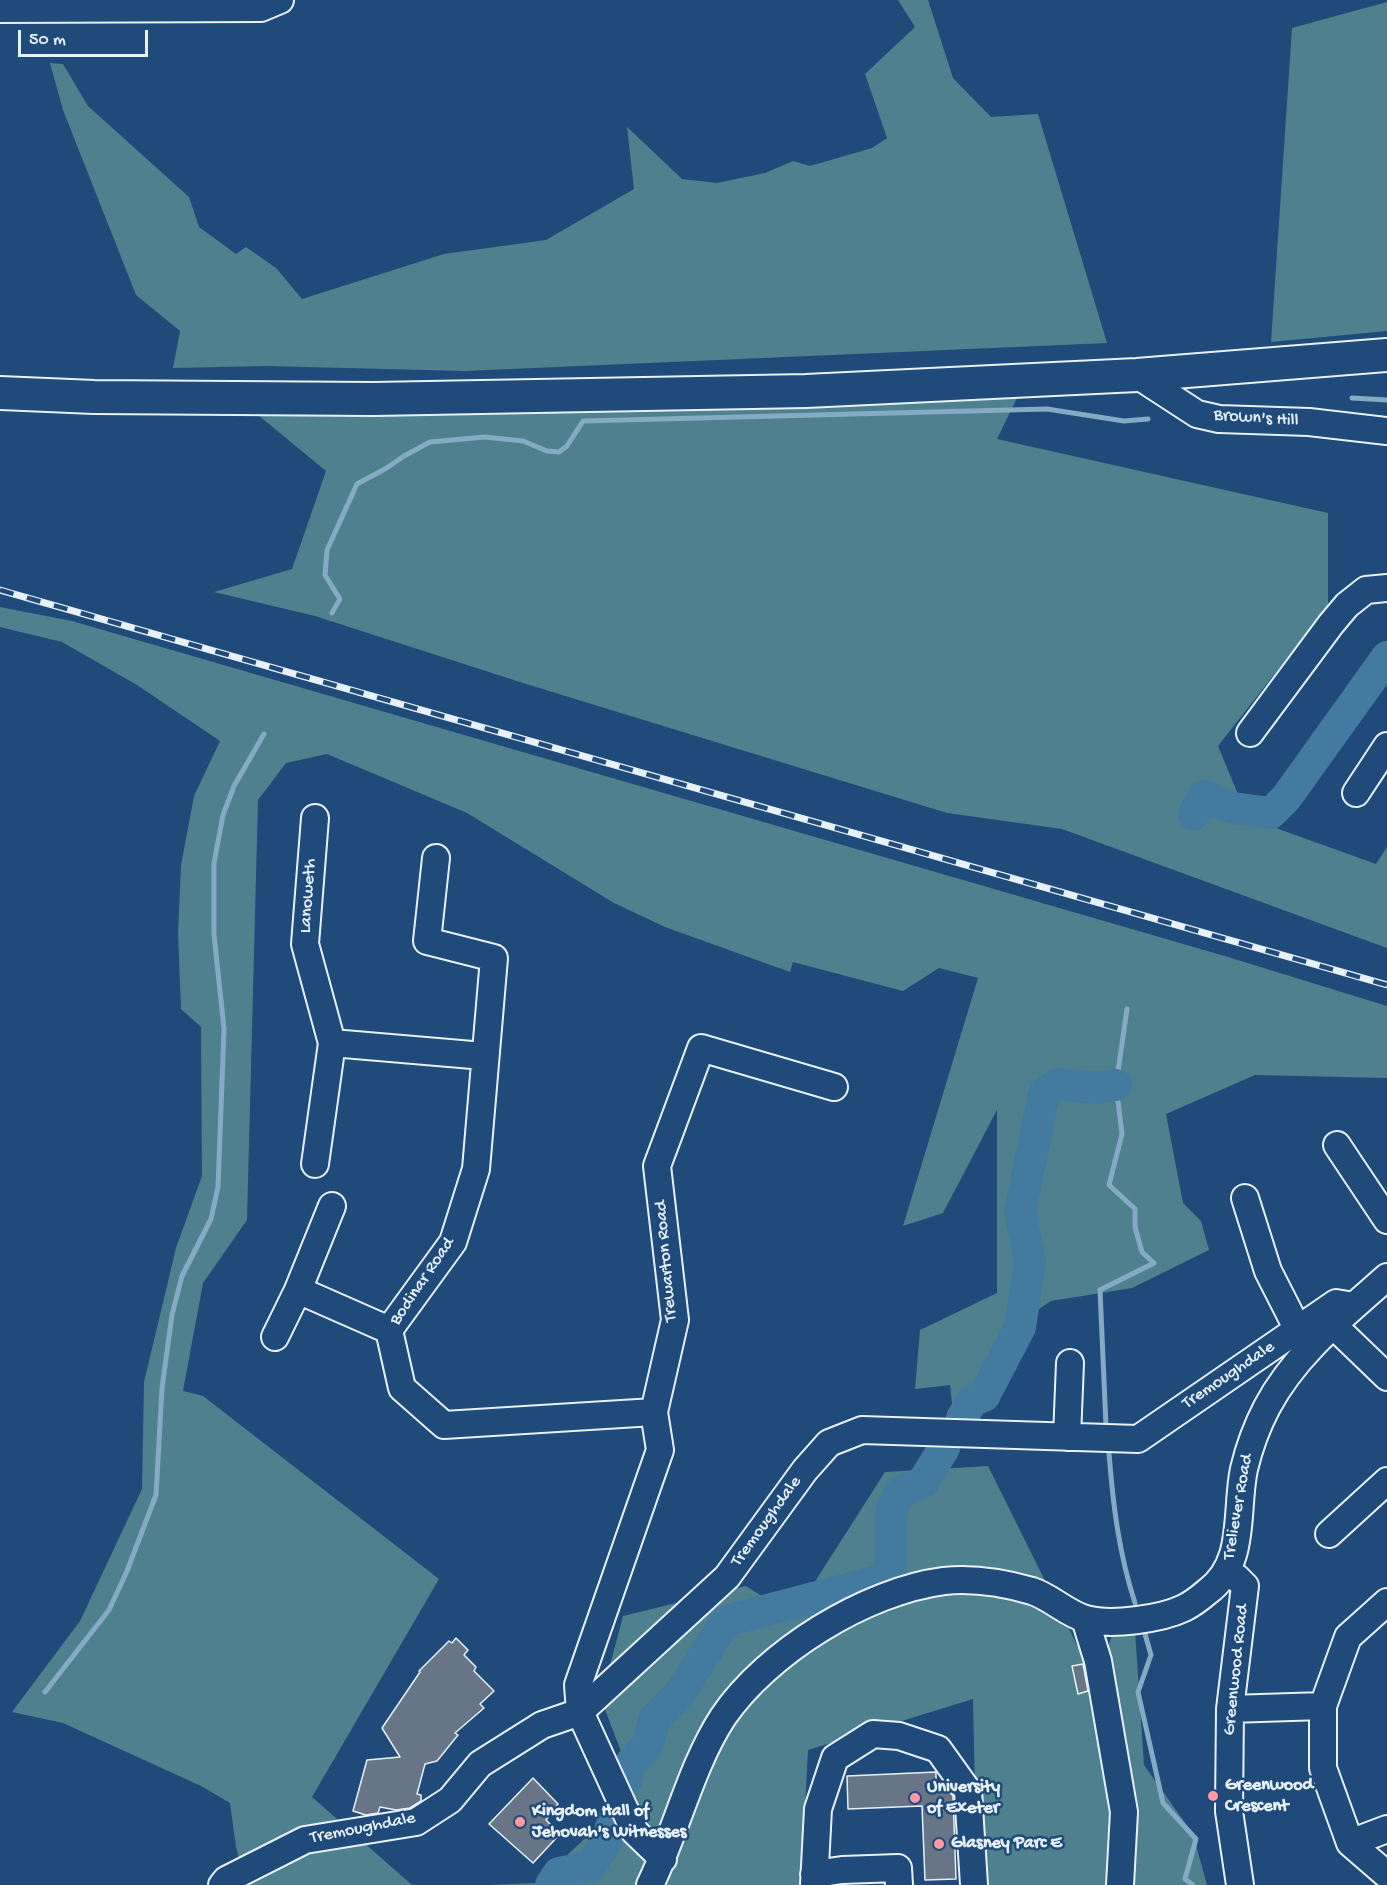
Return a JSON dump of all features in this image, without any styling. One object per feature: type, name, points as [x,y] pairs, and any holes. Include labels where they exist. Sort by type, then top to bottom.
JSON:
[{"type":"main road","points":[[0,393],[94,397],[374,399],[806,391],[1137,375],[1387,355]]},
{"type":"street","points":[[0,9],[261,8],[280,0]]},
{"type":"street","name":"Brown's Hill","points":[[1137,375],[1197,414],[1220,418],[1309,422],[1387,431]]},
{"type":"street","points":[[1250,733],[1347,605],[1366,590],[1387,588]]},
{"type":"street","points":[[1356,793],[1387,746]]},
{"type":"street","name":"Lanoweth","points":[[315,818],[305,944],[332,1043],[315,1164]]},
{"type":"street","name":"Bodinar Road","points":[[436,858],[427,941],[494,958],[476,1169],[453,1242],[389,1330],[402,1388],[444,1425],[654,1412]]},
{"type":"street","points":[[332,1043],[484,1056]]},
{"type":"street","name":"Trewarton Road","points":[[579,1712],[578,1685],[660,1450],[654,1412],[675,1320],[657,1166],[700,1048],[834,1087]]},
{"type":"street","points":[[1337,1145],[1387,1220]]},
{"type":"street","points":[[1245,1198],[1268,1271],[1298,1330]]},
{"type":"street","points":[[275,1336],[332,1206]]},
{"type":"street","name":"Treliever Road","points":[[650,1885],[663,1859],[701,1759],[723,1718],[753,1680],[800,1642],[848,1612],[907,1589],[945,1581],[979,1580],[1034,1592],[1086,1619],[1116,1622],[1154,1617],[1185,1608],[1210,1590],[1226,1572],[1235,1552],[1244,1471],[1252,1440],[1266,1408],[1285,1376],[1333,1325],[1387,1277]]},
{"type":"street","points":[[297,1290],[389,1330]]},
{"type":"street","name":"Tremoughdale","points":[[224,1882],[305,1840],[416,1822],[450,1800],[480,1764],[542,1725],[579,1712],[727,1577],[806,1470],[829,1443],[862,1430],[1138,1439],[1336,1303],[1354,1306]]},
{"type":"street","points":[[1333,1325],[1387,1377]]},
{"type":"street","points":[[1067,1437],[1070,1363]]},
{"type":"street","points":[[1329,1534],[1387,1481]]},
{"type":"street","name":"Greenwood Road","points":[[1226,1572],[1245,1586],[1230,1709],[1229,1811],[1240,1885]]},
{"type":"street","points":[[1387,1602],[1348,1637],[1323,1706],[1323,1768],[1350,1843],[1387,1875]]},
{"type":"street","points":[[1086,1619],[1098,1661],[1124,1812],[1120,1885]]},
{"type":"street","points":[[1230,1709],[1323,1706]]},
{"type":"street","points":[[579,1712],[635,1832],[663,1859]]},
{"type":"street","points":[[899,1885],[898,1868],[842,1870],[814,1880],[818,1809],[835,1758],[873,1734],[899,1736],[938,1749],[968,1791],[974,1885]]},
{"type":"street","points":[[1350,1843],[1387,1829]]},
{"type":"green space","points":[[898,0],[928,0],[953,78],[991,117],[1038,114],[1107,343],[465,371],[266,366],[173,368],[180,331],[136,295],[63,110],[50,63],[63,64],[88,106],[189,197],[199,227],[236,254],[246,247],[276,268],[302,299],[444,254],[546,240],[634,189],[627,127],[682,179],[717,183],[765,173],[793,161],[810,166],[872,148],[887,138],[865,74],[915,27]]},
{"type":"green space","points":[[1387,2],[1387,331],[1271,342],[1292,28]]},
{"type":"green space","points":[[1017,398],[997,439],[1328,513],[1328,606],[1218,746],[1248,818],[1376,864],[1387,847],[1387,948],[1062,829],[947,813],[523,683],[315,616],[214,592],[292,569],[326,471],[258,415]]},
{"type":"green space","points":[[0,607],[72,621],[1228,957],[1387,1006],[1387,1078],[1255,1075],[1166,1114],[1183,1203],[1201,1221],[1209,1250],[1132,1288],[1051,1301],[1033,1313],[972,1417],[954,1420],[950,1385],[915,1389],[920,1330],[997,1293],[997,1110],[943,1213],[903,1226],[978,978],[939,968],[903,991],[793,962],[790,972],[665,927],[614,903],[467,813],[327,754],[286,763],[258,800],[247,1220],[203,1283],[183,1391],[203,1396],[439,1579],[312,1797],[412,1885],[246,1885],[236,1847],[230,1803],[201,1786],[63,1723],[12,1712],[80,1621],[142,1489],[144,1382],[176,1248],[202,1176],[201,1027],[181,1009],[178,933],[181,865],[194,796],[220,741],[137,685],[62,642],[0,627]]},
{"type":"green space","points":[[988,1466],[1078,1647],[1108,1646],[1112,1636],[1135,1630],[1144,1765],[1193,1834],[1207,1885],[977,1885],[973,1699],[808,1750],[801,1885],[489,1885],[537,1883],[636,1791],[601,1699],[623,1616],[746,1586],[793,1616],[885,1472]]},
{"type":"building","points":[[456,1638],[468,1650],[464,1655],[476,1667],[474,1671],[494,1691],[480,1704],[484,1708],[455,1733],[458,1735],[437,1761],[425,1764],[417,1794],[421,1795],[421,1801],[410,1808],[396,1810],[380,1807],[378,1813],[366,1815],[353,1811],[367,1760],[400,1757],[382,1728],[419,1671],[449,1641],[452,1643]]},
{"type":"building","points":[[1083,1664],[1088,1691],[1078,1694],[1072,1666]]},
{"type":"building","name":"Glasney Parc E","points":[[936,1772],[936,1787],[946,1787],[953,1796],[956,1879],[925,1880],[922,1806],[848,1809],[847,1776]]},
{"type":"building","name":"Kingdom Hall of Jehovah's Witnesses","points":[[533,1778],[558,1804],[546,1820],[560,1834],[533,1863],[489,1824]]},
{"type":"waterway","points":[[1352,398],[1387,400]]},
{"type":"waterway","points":[[332,613],[340,599],[325,575],[327,550],[357,484],[430,442],[485,437],[523,441],[547,451],[559,452],[567,446],[583,421],[1047,409],[1124,421],[1148,419]]},
{"type":"waterway","points":[[1194,814],[1204,796],[1233,808],[1271,813],[1286,798],[1387,657]]},
{"type":"waterway","points":[[45,1692],[109,1610],[127,1571],[156,1495],[162,1388],[172,1315],[182,1276],[211,1219],[218,1187],[224,1029],[214,935],[214,863],[223,815],[234,786],[264,734]]},
{"type":"waterway","points":[[1106,1426],[1100,1290],[1154,1263],[1142,1252],[1135,1227],[1135,1209],[1109,1185],[1122,1134],[1116,1085],[1127,1009]]},
{"type":"waterway","points":[[962,1418],[972,1401],[984,1396],[1020,1327],[1030,1261],[1020,1212],[1044,1094],[1057,1084],[1096,1088],[1116,1085]]},
{"type":"waterway","points":[[627,1779],[631,1763],[648,1745],[654,1719],[678,1696],[726,1621],[878,1581],[891,1570],[891,1510],[900,1493],[923,1482],[944,1448]]},
{"type":"waterway","points":[[1109,1453],[1118,1529],[1135,1603]]},
{"type":"waterway","points":[[1145,1634],[1151,1655],[1138,1692],[1163,1803],[1196,1839],[1185,1879],[1193,1885]]},
{"type":"waterway","points":[[551,1885],[559,1873],[590,1867],[607,1841],[614,1818]]},
{"type":"railway","points":[[0,590],[1387,985]]},
{"type":"place","name":"Greenwood Crescent","points":[[1213,1796]]},
{"type":"place","name":"University of Exeter","points":[[915,1798]]},
{"type":"place","name":"Kingdom Hall of Jehovah's Witnesses","points":[[520,1822]]},
{"type":"place","name":"Glasney Parc E","points":[[939,1844]]}]
